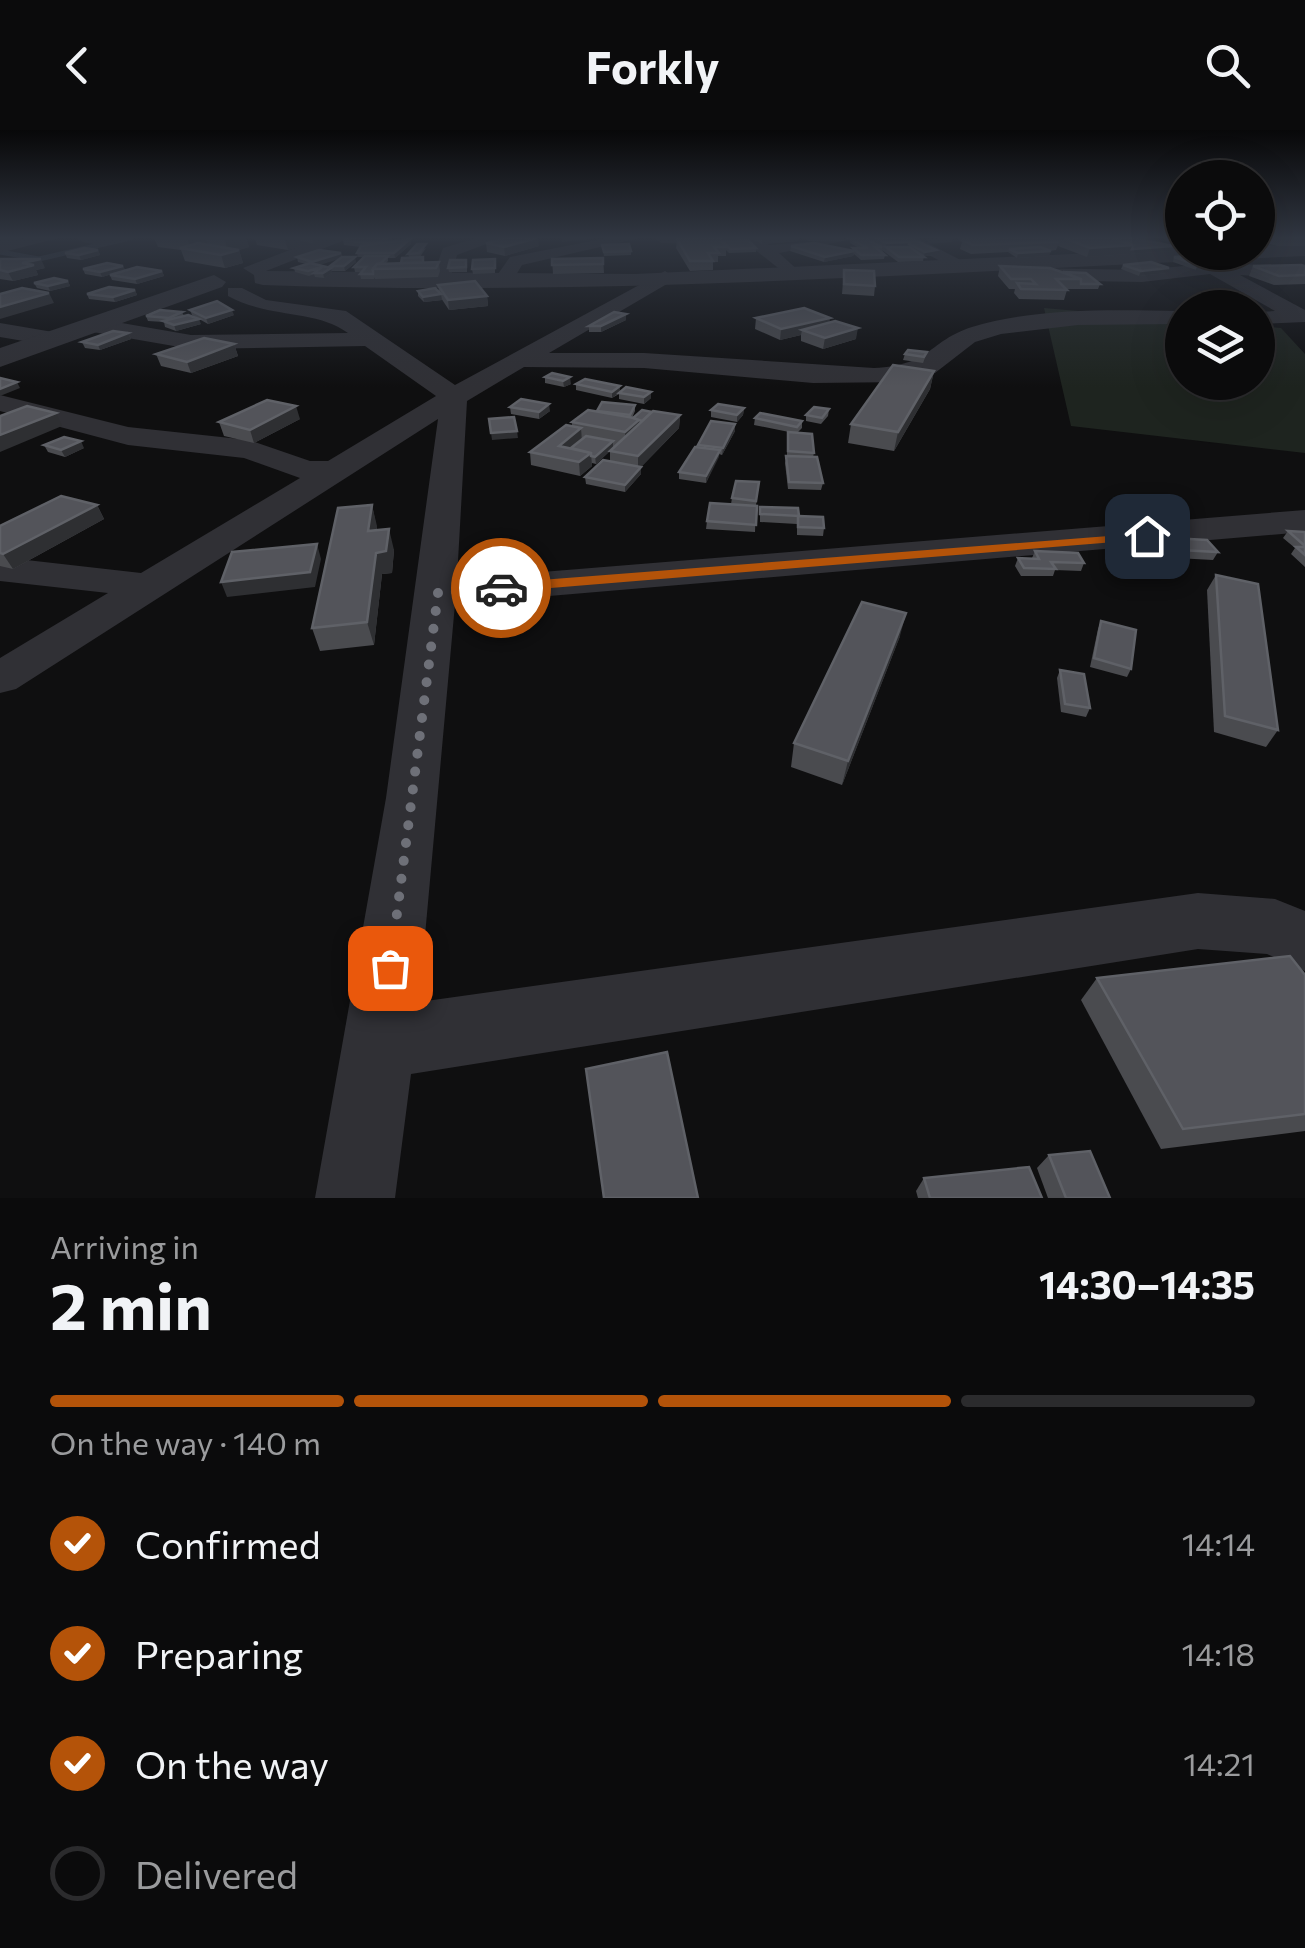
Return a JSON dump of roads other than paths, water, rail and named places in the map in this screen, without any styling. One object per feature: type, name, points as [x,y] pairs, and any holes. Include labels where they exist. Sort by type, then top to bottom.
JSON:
[{"type":"street","points":[[0,358],[148,304],[207,288]]},
{"type":"street","points":[[252,288],[260,306],[328,312],[454,397]]},
{"type":"street","points":[[0,678],[454,397],[645,288]]},
{"type":"street","points":[[1275,302],[1301,317],[1275,318]]},
{"type":"street","points":[[521,360],[656,361],[753,372],[867,377],[930,369],[962,341],[989,331],[1123,317],[1165,318]]},
{"type":"street","points":[[93,325],[208,342],[370,340]]},
{"type":"street","points":[[0,330],[54,339]]},
{"type":"street","points":[[355,1198],[380,1043],[438,593],[454,397]]},
{"type":"street","points":[[0,403],[128,436],[249,449],[306,470],[334,471]]},
{"type":"street","points":[[438,593],[1305,521]]},
{"type":"street","points":[[0,569],[148,586]]},
{"type":"street","points":[[380,1043],[1198,921],[1274,926],[1305,942]]}]
